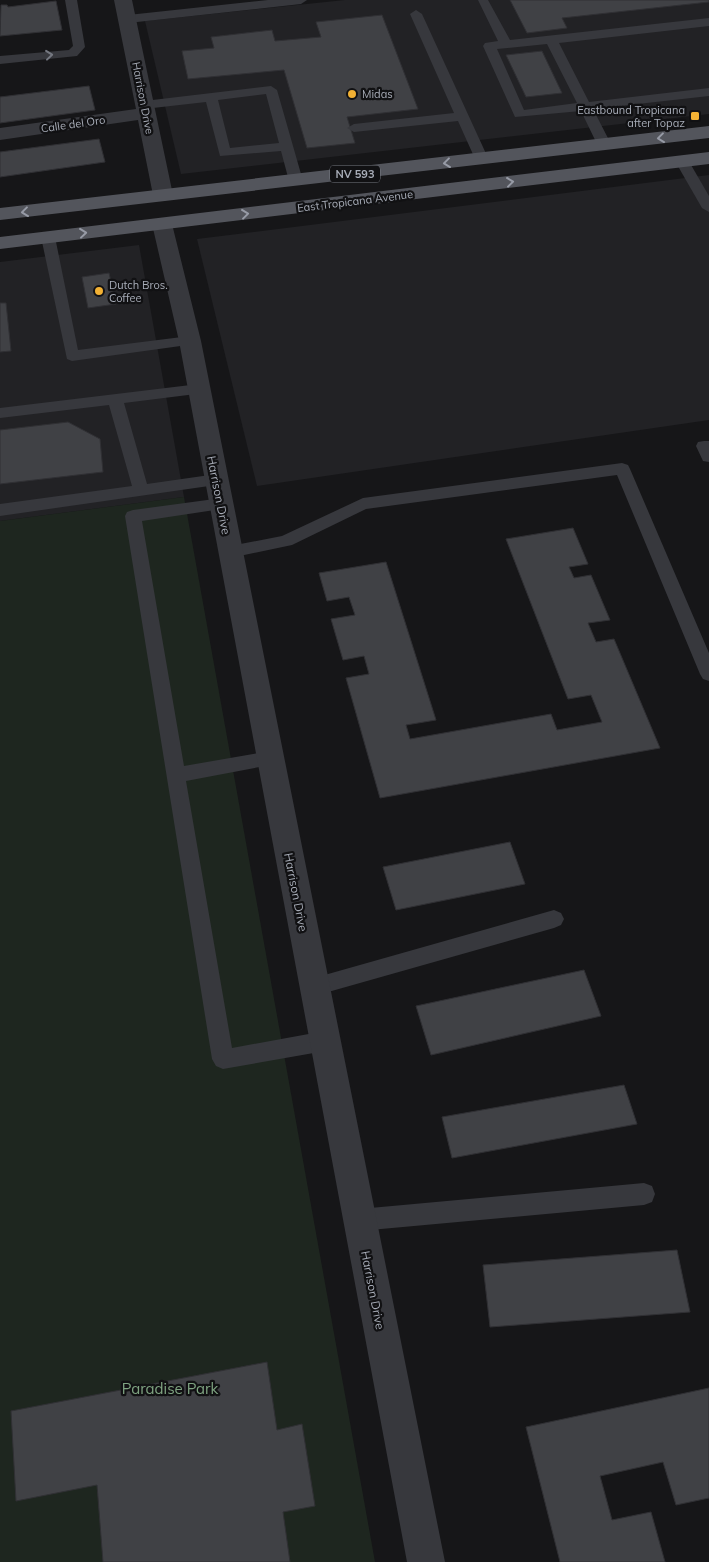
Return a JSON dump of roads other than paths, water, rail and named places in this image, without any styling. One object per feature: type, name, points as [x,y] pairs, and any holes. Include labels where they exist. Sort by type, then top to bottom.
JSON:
[{"type":"main road","name":"NV 593","points":[[0,214],[709,132]]},
{"type":"main road","name":"East Tropicana Avenue","points":[[0,242],[709,158]]},
{"type":"main road","points":[[162,224],[165,214],[175,208],[260,196],[296,181]]},
{"type":"main road","points":[[0,232],[25,226],[138,210],[154,203],[163,195]]},
{"type":"street","name":"Harrison Drive","points":[[123,0],[163,195]]},
{"type":"street","name":"Calle del Oro","points":[[0,134],[145,109]]},
{"type":"street","name":"Harrison Drive","points":[[162,224],[190,342],[359,1220],[421,1559]]},
{"type":"lane","points":[[0,60],[73,53],[77,50],[79,47],[72,0]]},
{"type":"lane","points":[[162,0],[165,15]]},
{"type":"lane","points":[[128,19],[301,0]]},
{"type":"lane","points":[[483,1],[506,45]]},
{"type":"lane","points":[[416,14],[481,158]]},
{"type":"lane","points":[[709,22],[489,46],[520,114],[709,92]]},
{"type":"lane","points":[[551,40],[604,144]]},
{"type":"lane","points":[[145,109],[211,97],[271,90],[296,181]]},
{"type":"lane","points":[[211,97],[225,153],[287,146]]},
{"type":"lane","points":[[354,128],[463,116]]},
{"type":"lane","points":[[682,161],[709,208]]},
{"type":"lane","points":[[48,236],[72,356],[190,342]]},
{"type":"lane","points":[[0,413],[199,389]]},
{"type":"lane","points":[[115,399],[141,491]]},
{"type":"lane","points":[[709,446],[704,446],[709,457]]},
{"type":"lane","points":[[230,552],[286,541],[363,504],[622,469],[709,674]]},
{"type":"lane","points":[[0,510],[141,491],[219,492]]},
{"type":"lane","points":[[219,492],[134,516],[223,1059],[325,1041]]},
{"type":"lane","points":[[176,775],[270,758]]},
{"type":"lane","points":[[314,987],[554,919]]},
{"type":"lane","points":[[359,1220],[644,1194]]},
{"type":"place","name":"Midas","points":[[352,94]]},
{"type":"place","name":"Eastbound Tropicana after Topaz","points":[[695,116]]},
{"type":"place","name":"Dutch Bros. Coffee","points":[[99,291]]},
{"type":"park label","name":"Paradise Park","points":[[170,1388]]}]
